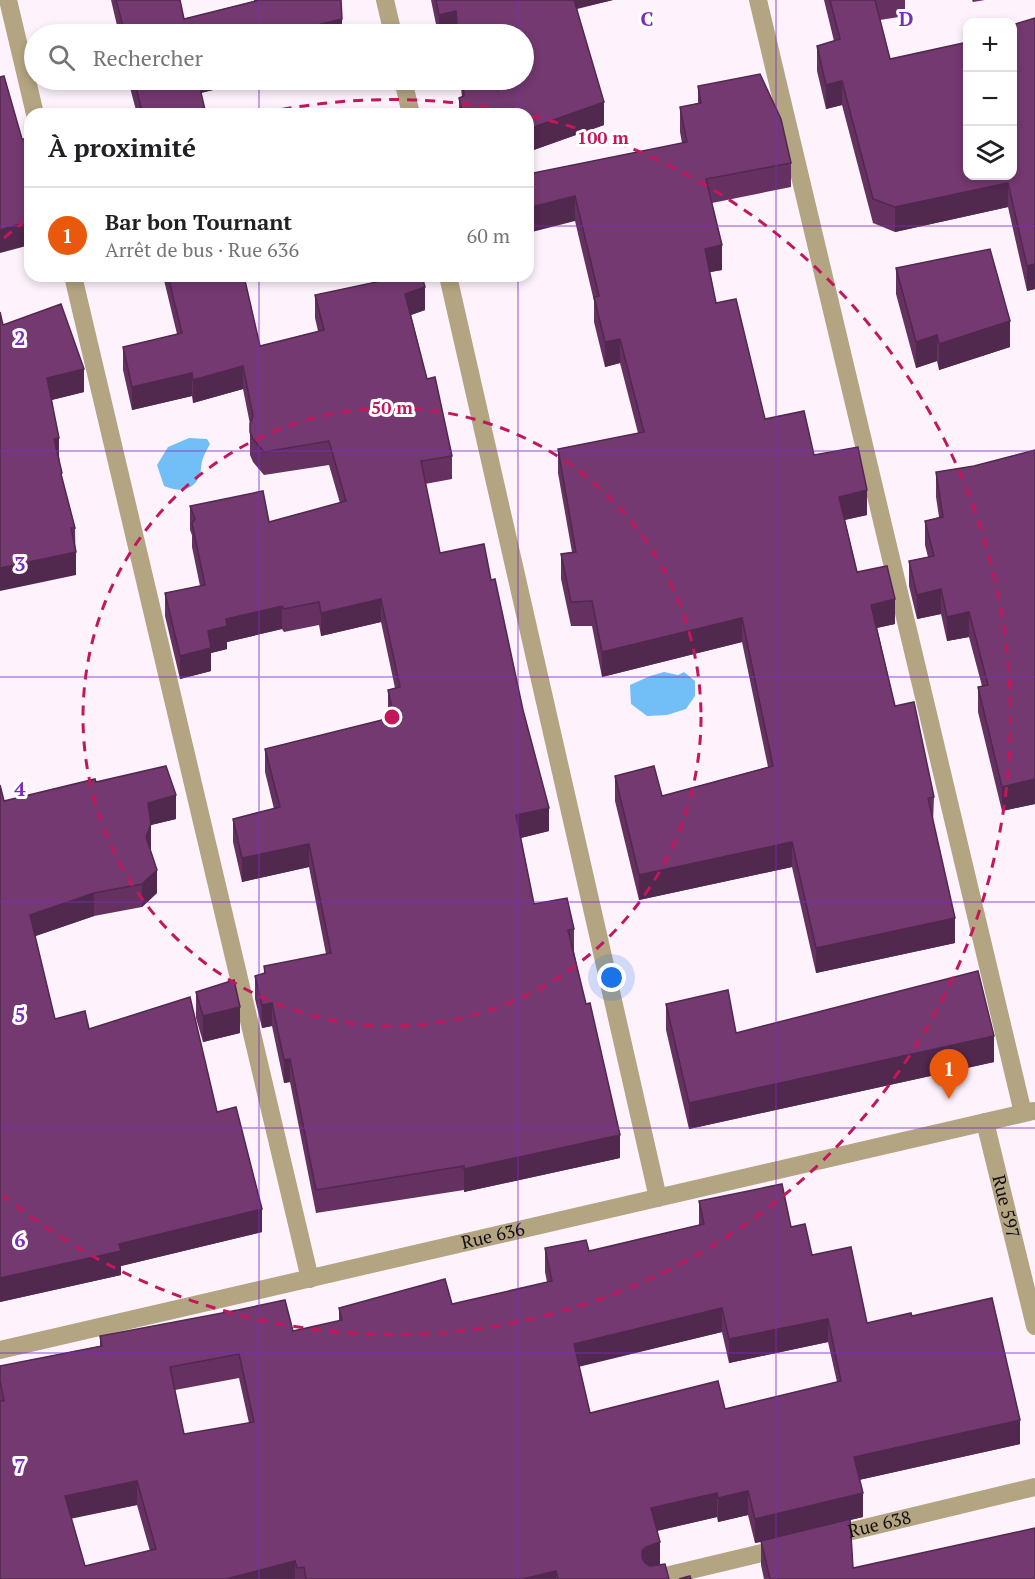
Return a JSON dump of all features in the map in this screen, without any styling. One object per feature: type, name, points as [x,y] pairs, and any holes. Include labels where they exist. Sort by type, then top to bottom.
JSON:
[{"type":"street","points":[[8,0],[24,70]]},
{"type":"street","points":[[385,0],[391,24]]},
{"type":"street","points":[[758,0],[1029,1112]]},
{"type":"street","points":[[29,90],[33,108]]},
{"type":"street","points":[[405,90],[410,108]]},
{"type":"street","points":[[74,282],[310,1279]]},
{"type":"street","points":[[449,282],[658,1198]]},
{"type":"street","name":"Rue 636","points":[[0,1350],[1029,1112]]},
{"type":"street","name":"Rue 597","points":[[985,1122],[1035,1326]]},
{"type":"street","name":"Rue 638","points":[[653,1579],[1035,1487]]},
{"type":"water","points":[[189,438],[207,439],[210,444],[202,461],[197,481],[189,488],[180,490],[164,486],[157,465],[168,447]]},
{"type":"water","points":[[664,672],[678,675],[684,672],[695,681],[695,696],[686,709],[667,715],[647,716],[631,704],[630,685]]},
{"type":"building","points":[[116,0],[180,0],[184,19],[260,0],[341,0],[342,19],[321,24],[122,24]]},
{"type":"building","points":[[436,0],[574,0],[604,102],[534,127],[534,108],[462,108],[459,98],[464,96],[464,90],[534,90],[534,24],[457,24],[456,11],[439,15]]},
{"type":"building","points":[[830,0],[875,0],[890,59],[963,43],[963,180],[1017,180],[1017,23],[1035,18],[1035,264],[1027,266],[1008,183],[895,207],[873,199],[842,81],[826,85],[817,46],[840,39]]},
{"type":"building","points":[[760,74],[781,119],[791,163],[706,179],[722,245],[705,249],[716,303],[736,299],[765,419],[804,411],[814,455],[858,447],[867,490],[839,497],[857,572],[887,566],[895,599],[871,605],[895,706],[914,702],[934,797],[928,798],[955,918],[816,948],[792,842],[639,875],[615,776],[654,766],[662,796],[773,766],[742,618],[602,652],[592,601],[571,602],[561,554],[576,552],[558,449],[644,432],[620,339],[605,342],[594,297],[599,296],[575,196],[534,206],[534,173],[687,142],[680,107],[701,103],[698,86]]},
{"type":"building","points":[[4,76],[22,139],[24,139],[24,223],[0,230],[0,77]]},
{"type":"building","points":[[137,90],[200,90],[205,108],[141,108]]},
{"type":"building","points":[[990,249],[1010,321],[939,344],[937,335],[916,342],[896,268]]},
{"type":"building","points":[[169,282],[245,282],[260,346],[324,330],[315,295],[377,282],[424,282],[425,287],[405,294],[427,379],[435,377],[452,456],[421,461],[440,553],[484,544],[491,580],[495,579],[523,710],[549,808],[516,815],[534,904],[567,898],[574,929],[568,930],[586,1004],[590,1003],[620,1135],[464,1169],[464,1166],[316,1190],[290,1059],[284,1060],[272,1003],[262,1005],[255,976],[265,973],[264,966],[331,953],[309,844],[242,858],[233,819],[280,807],[265,749],[394,717],[388,690],[400,687],[381,599],[321,613],[319,602],[284,609],[282,606],[226,619],[227,626],[208,631],[211,648],[180,656],[165,593],[205,585],[192,523],[195,519],[190,506],[263,491],[269,522],[346,501],[329,441],[264,452],[253,439],[250,424],[253,416],[243,366],[193,380],[192,373],[132,387],[123,347],[182,333]]},
{"type":"building","points":[[61,304],[84,369],[47,378],[59,438],[54,439],[75,528],[71,528],[76,552],[0,568],[0,312],[3,325]]},
{"type":"building","points":[[1035,450],[1035,779],[1002,787],[978,687],[988,685],[969,612],[947,617],[941,589],[917,595],[909,561],[934,556],[925,521],[943,517],[936,472],[974,466]]},
{"type":"building","points":[[166,766],[176,795],[148,803],[151,824],[146,837],[157,870],[142,884],[94,893],[30,915],[55,1019],[85,1011],[89,1029],[190,997],[217,1112],[236,1107],[262,1209],[119,1244],[121,1251],[0,1278],[0,785],[4,801],[95,779],[96,782]]},
{"type":"building","points":[[978,971],[994,1036],[689,1103],[666,1004],[728,990],[736,1033]]},
{"type":"building","points":[[234,980],[240,1007],[203,1016],[196,992]]},
{"type":"building","points":[[782,1184],[791,1227],[805,1224],[812,1255],[851,1247],[867,1323],[911,1313],[912,1316],[992,1298],[1020,1420],[854,1457],[863,1493],[755,1519],[748,1491],[718,1498],[717,1493],[651,1508],[660,1542],[646,1547],[642,1551],[642,1558],[650,1566],[665,1564],[669,1579],[558,1579],[556,1571],[523,1579],[306,1579],[304,1567],[297,1568],[295,1561],[226,1579],[0,1579],[0,1401],[4,1401],[0,1366],[102,1346],[100,1336],[285,1300],[293,1331],[342,1320],[339,1308],[445,1279],[452,1304],[552,1281],[545,1248],[586,1240],[589,1251],[704,1224],[699,1201]],"holes":[[[722,1308],[729,1339],[828,1319],[841,1381],[725,1409],[718,1381],[590,1413],[574,1344]],[[239,1354],[254,1422],[184,1434],[170,1367]],[[137,1481],[156,1549],[85,1566],[65,1496]]]},
{"type":"building","points":[[850,1519],[853,1568],[1035,1528],[1035,1579],[770,1579],[761,1541]]},
{"type":"place","name":"Bar bon Tournant","points":[[949,1099]]}]
